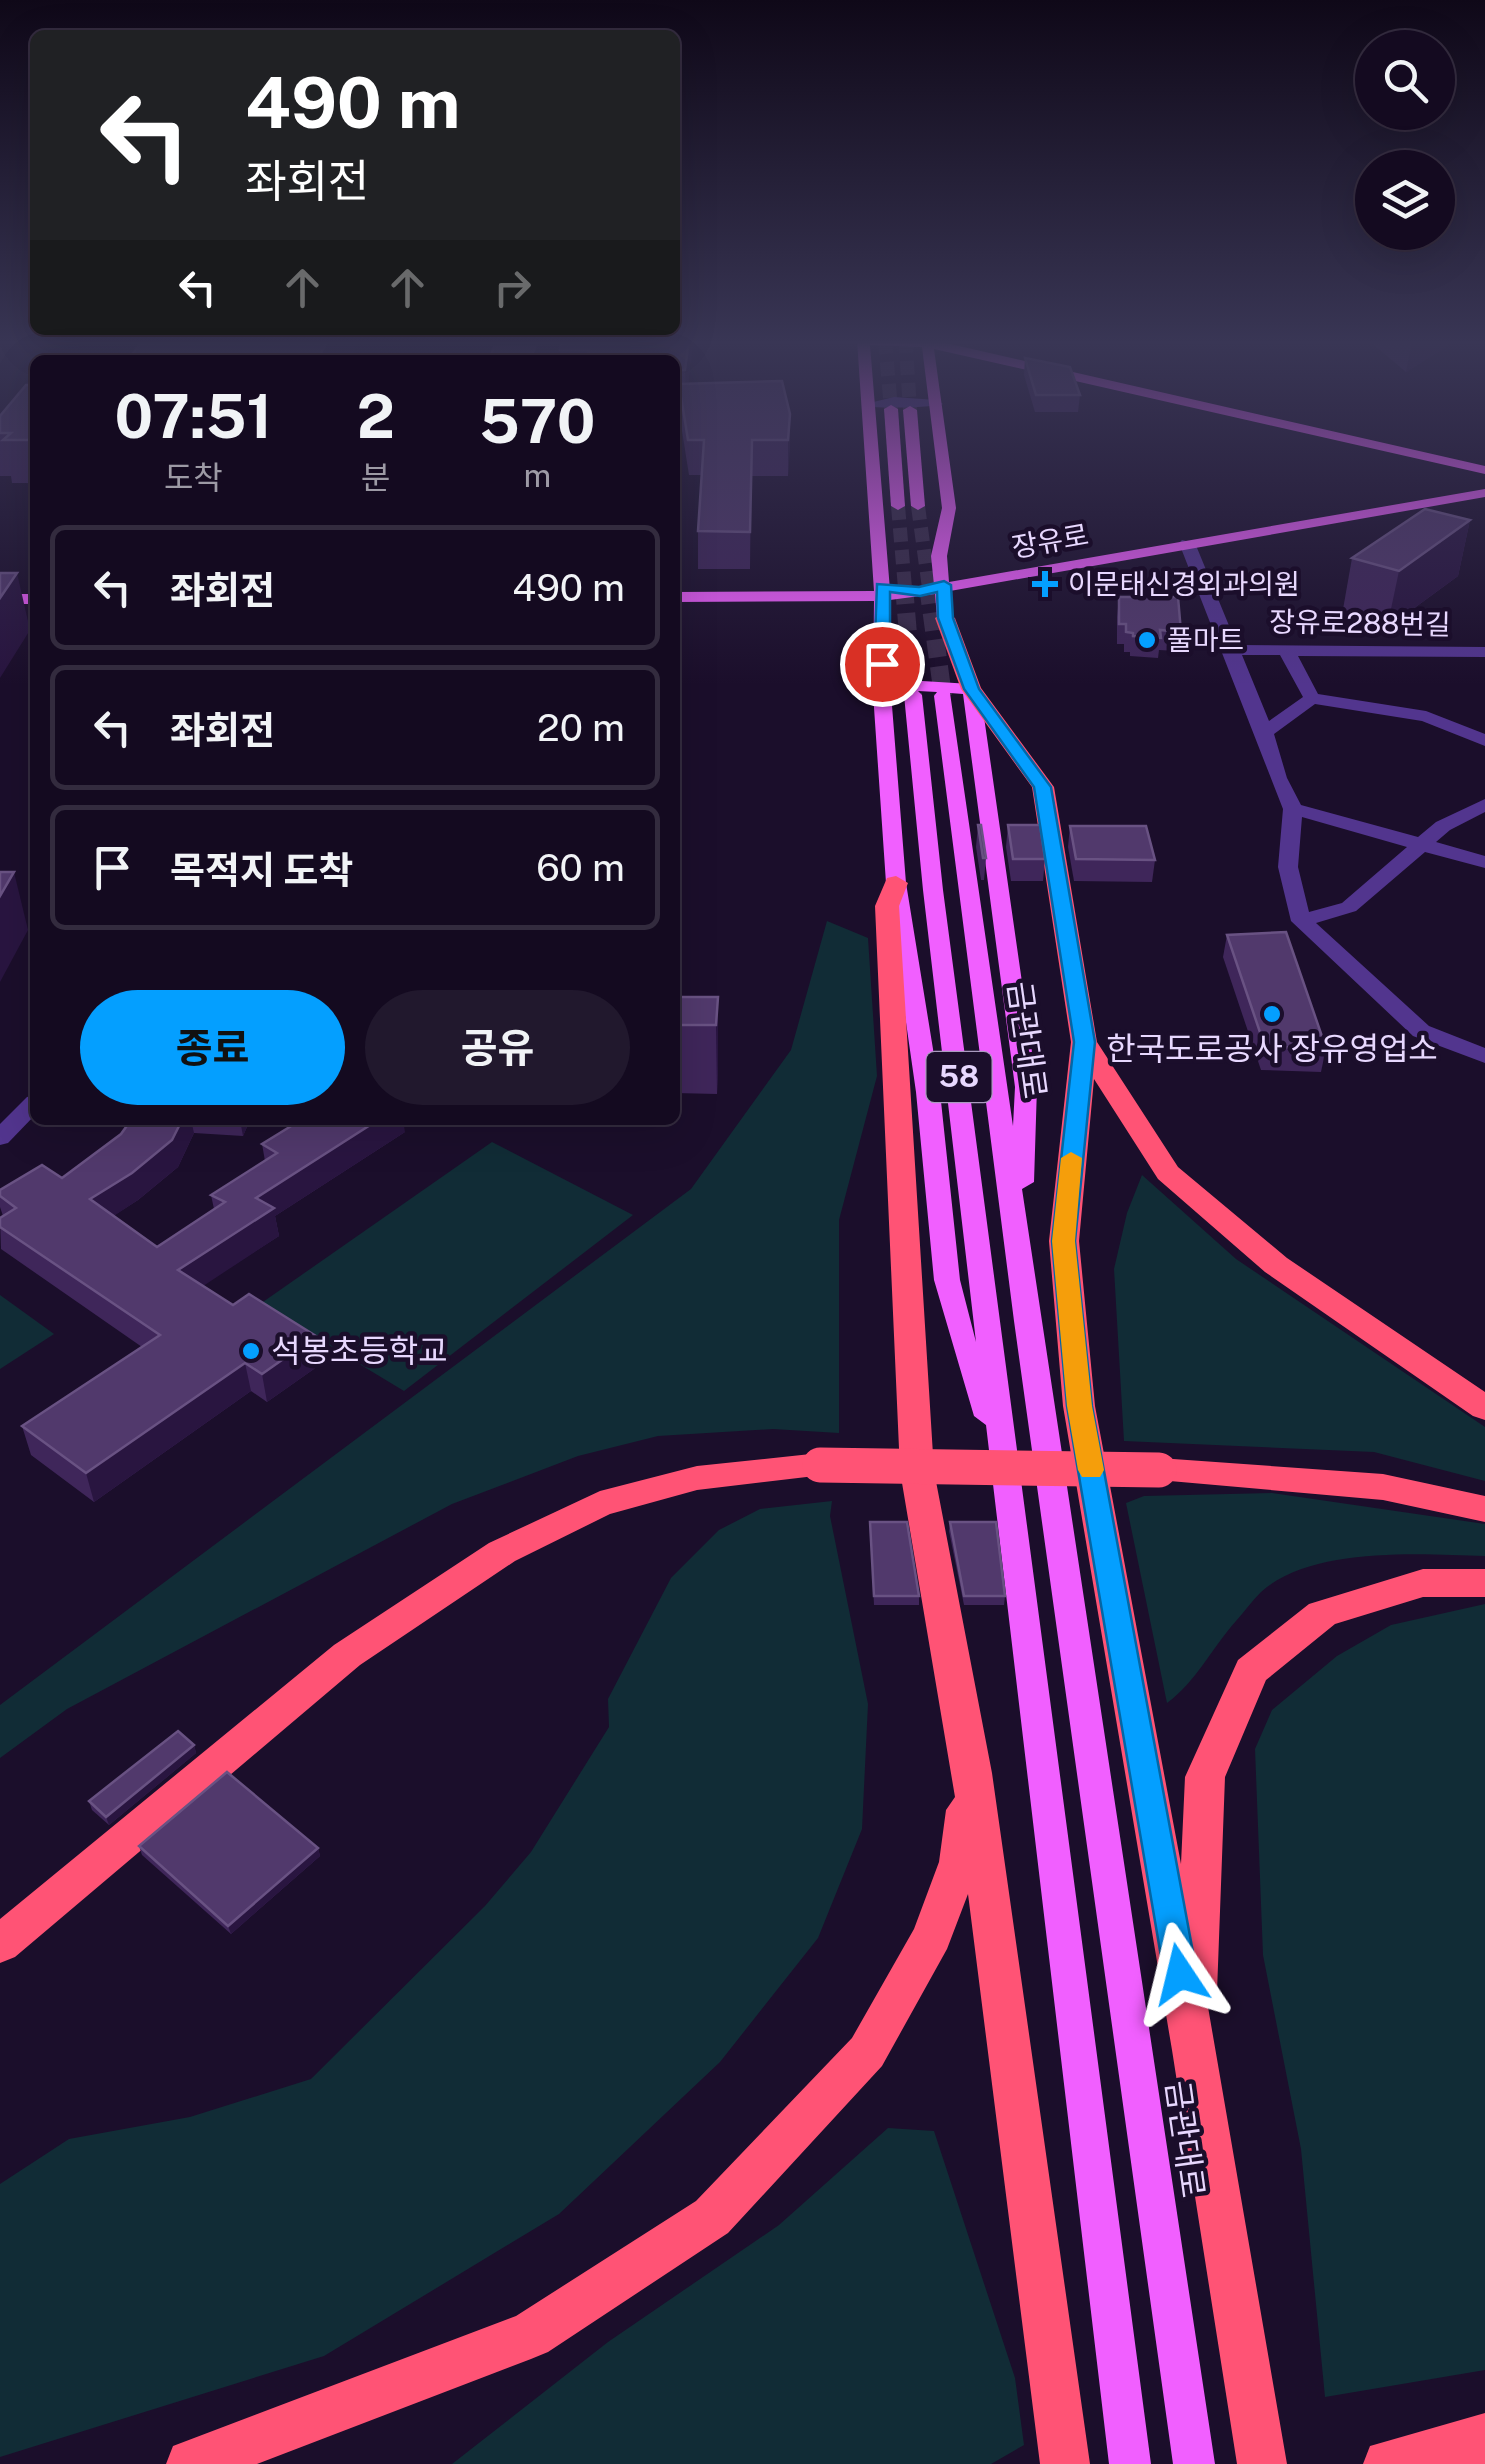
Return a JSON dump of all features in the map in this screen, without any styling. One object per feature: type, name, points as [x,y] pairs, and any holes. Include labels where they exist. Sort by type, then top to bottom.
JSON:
[{"type":"highway","points":[[945,618],[972,689],[1043,787],[1084,1042],[1064,1241],[1079,1406],[1194,2050],[1262,2464]]},
{"type":"highway","points":[[896,883],[887,906],[918,1472],[972,1773],[1066,2464]]},
{"type":"highway","points":[[1084,1042],[1168,1173],[1276,1265],[1485,1408]]},
{"type":"highway","points":[[0,1944],[346,1656],[502,1552],[600,1504],[697,1478],[820,1465],[1159,1470],[1383,1487],[1485,1509]]},
{"type":"highway","points":[[1194,2050],[1205,1777],[1251,1671],[1322,1614],[1423,1582],[1485,1583]]},
{"type":"highway","points":[[191,2464],[531,2335],[712,2217],[867,2052],[932,1936],[958,1862],[972,1773]]},
{"type":"highway","points":[[1388,2464],[1485,2438]]},
{"type":"highway","points":[[1464,2464],[1485,2462]]},
{"type":"main road","points":[[872,455],[882,592],[882,693],[896,883],[928,1092],[947,1280],[964,1346],[1004,1458],[1130,2464]]},
{"type":"main road","points":[[894,455],[898,506]]},
{"type":"main road","points":[[914,455],[918,506]]},
{"type":"main road","points":[[942,455],[949,508],[940,556],[945,618]]},
{"type":"main road","points":[[1420,455],[1485,470]]},
{"type":"main road","name":"장유로","points":[[882,592],[920,592],[944,585],[1031,574],[1187,543],[1485,493]]},
{"type":"main road","points":[[876,508],[927,513],[949,508]]},
{"type":"main road","points":[[0,586],[30,586]]},
{"type":"main road","points":[[680,586],[882,592]]},
{"type":"main road","points":[[680,598],[882,592]]},
{"type":"main road","points":[[0,598],[30,598]]},
{"type":"main road","points":[[882,693],[906,684],[972,689],[1026,1087],[1021,1150],[1027,1322]]},
{"type":"main road","name":"58","points":[[913,695],[933,890],[1004,1458]]},
{"type":"main road","name":"금관대로","points":[[943,696],[1027,1322],[1194,2464]]},
{"type":"street","name":"장유로288번길","points":[[1187,543],[1231,650],[1485,652]]},
{"type":"street","points":[[1231,650],[1293,809],[1288,867],[1300,921],[1421,1031],[1485,1056]]},
{"type":"street","points":[[1286,650],[1312,698]]},
{"type":"street","points":[[1265,732],[1312,698],[1426,716],[1485,740]]},
{"type":"street","points":[[1300,921],[1349,907],[1419,844],[1443,826],[1485,805]]},
{"type":"street","points":[[1293,809],[1485,862]]},
{"type":"street","points":[[0,1138],[30,1107]]},
{"type":"shaded area","points":[[827,921],[868,938],[877,1076],[839,1220],[839,1433],[773,1429],[658,1436],[578,1456],[452,1504],[67,1709],[0,1758],[0,1705],[691,1189],[791,1050]]},
{"type":"shaded area","points":[[492,1142],[633,1215],[404,1391],[260,1304]]},
{"type":"shaded area","points":[[1142,1175],[1236,1259],[1485,1427],[1485,1481],[1374,1452],[1124,1441],[1114,1269],[1127,1213]]},
{"type":"shaded area","points":[[0,1295],[54,1334],[0,1369]]},
{"type":"shaded area","points":[[1272,1493],[1485,1524],[1485,1556],[1368,1556],[1308,1567],[1283,1577],[1258,1595],[1195,1675],[1167,1703],[1126,1503],[1144,1496]]},
{"type":"shaded area","points":[[832,1501],[830,1516],[868,1704],[862,1829],[818,1938],[720,2062],[559,2214],[324,2356],[0,2457],[0,2184],[69,2139],[190,2117],[311,2079],[485,1906],[531,1852],[609,1727],[608,1699],[671,1578],[719,1530],[760,1509]]},
{"type":"shaded area","points":[[1485,1604],[1485,2370],[1325,2397],[1301,2149],[1263,1955],[1255,1749],[1272,1710],[1337,1656],[1391,1625]]},
{"type":"shaded area","points":[[888,2128],[934,2131],[1015,2378],[1024,2445],[991,2464],[452,2464],[608,2342],[779,2225]]},
{"type":"building","points":[[703,455],[752,455],[750,532],[698,531]]},
{"type":"building","points":[[1425,509],[1470,520],[1399,571],[1352,558]]},
{"type":"building","points":[[0,573],[17,573],[0,598]]},
{"type":"building","points":[[1119,597],[1178,597],[1181,632],[1160,630],[1161,638],[1133,636],[1126,632],[1126,624],[1119,624]]},
{"type":"building","points":[[981,825],[986,858],[983,858]]},
{"type":"building","points":[[1008,825],[1040,825],[1045,859],[1013,859]]},
{"type":"building","points":[[1070,826],[1146,826],[1155,860],[1076,859]]},
{"type":"building","points":[[0,872],[14,872],[0,896]]},
{"type":"building","name":"한국도로공사 장유영업소","points":[[1286,932],[1326,1048],[1265,1047],[1227,935]]},
{"type":"building","points":[[680,997],[718,997],[716,1025],[680,1025]]},
{"type":"building","points":[[127,1125],[180,1125],[172,1140],[132,1173],[90,1199],[157,1247],[225,1202],[211,1195],[277,1153],[262,1144],[293,1125],[370,1125],[256,1198],[274,1208],[178,1270],[233,1305],[249,1294],[316,1336],[262,1374],[245,1363],[86,1473],[22,1426],[160,1335],[0,1227],[0,1218],[16,1208],[0,1196],[0,1190],[42,1165],[62,1178]]},
{"type":"building","points":[[870,1522],[907,1522],[919,1596],[874,1596]]},
{"type":"building","points":[[950,1522],[996,1522],[1005,1596],[964,1596]]},
{"type":"building","points":[[178,1731],[194,1745],[106,1817],[89,1801]]},
{"type":"building","points":[[227,1772],[318,1848],[228,1926],[139,1846]]},
{"type":"tunnel","points":[[898,506],[905,588]]},
{"type":"tunnel","points":[[918,506],[929,588]]},
{"type":"tunnel","points":[[904,586],[913,695]]},
{"type":"tunnel","points":[[928,586],[943,696]]},
{"type":"slow traffic","points":[[1071,1158],[1064,1241],[1079,1406],[1091,1470]]},
{"type":"place","name":"이문태신경외과의원","points":[[1045,584]]},
{"type":"place","name":"풀마트","points":[[1147,640]]},
{"type":"place","name":"한국도로공사 장유영업소","points":[[1272,1014]]},
{"type":"place","name":"석봉초등학교","points":[[251,1351]]},
{"type":"route","points":[[882,664],[882,587],[920,592],[944,585],[945,618],[972,689],[1043,787],[1084,1042],[1064,1241],[1079,1406],[1180,1974]]}]
